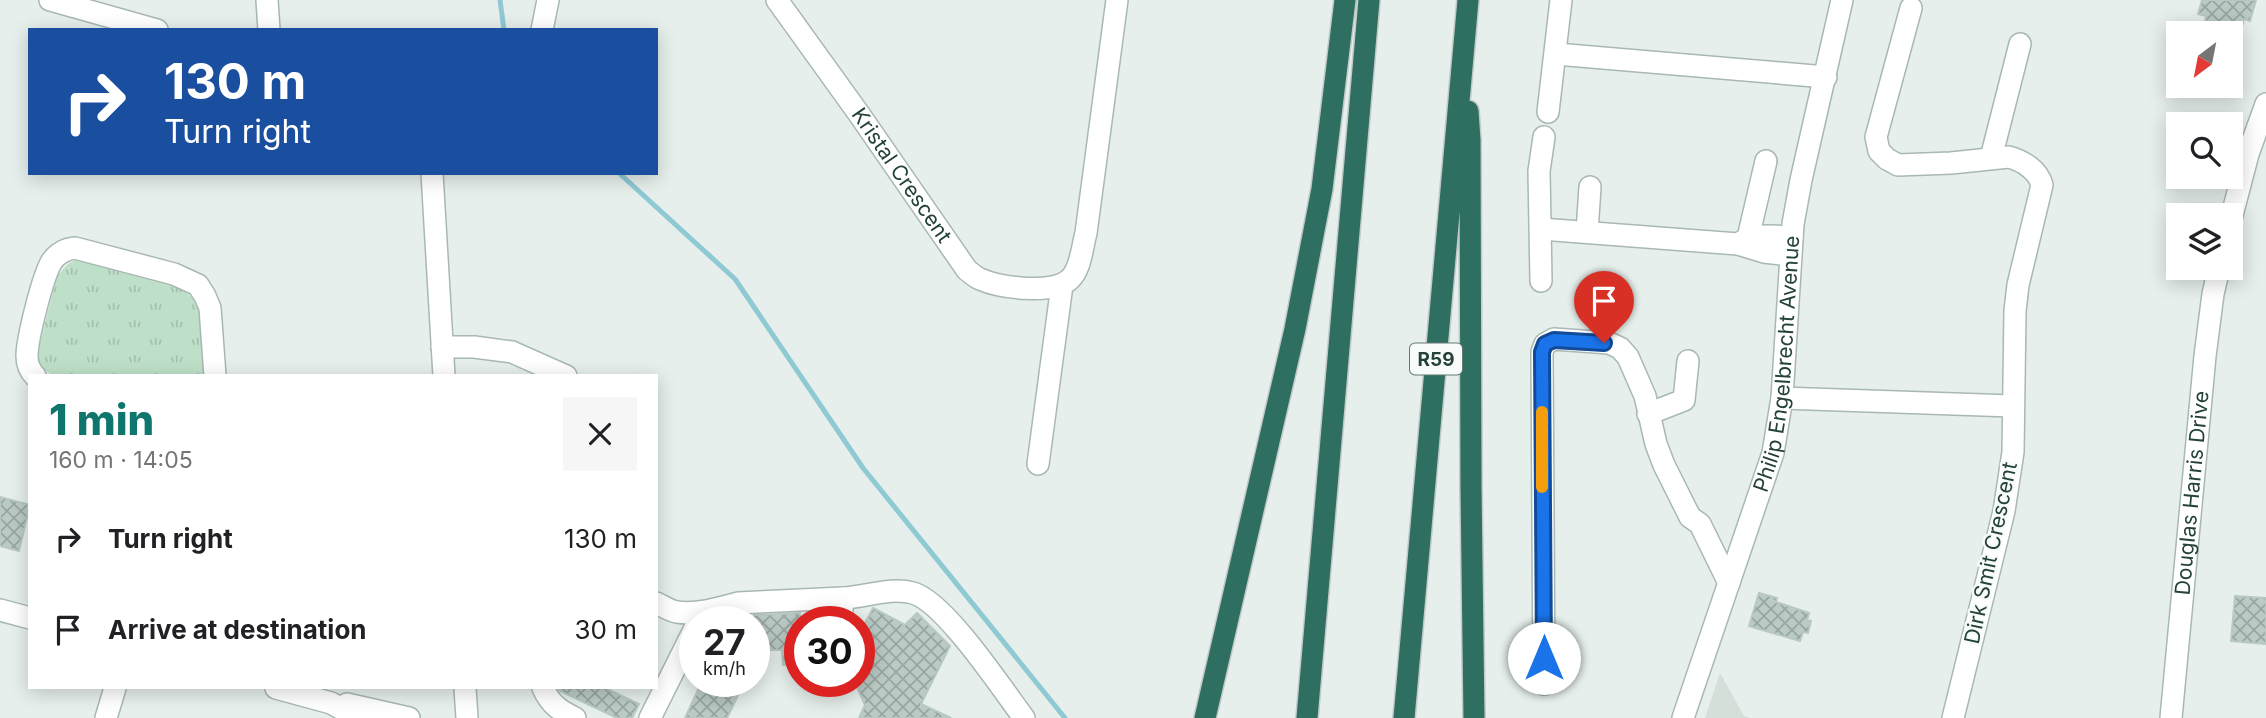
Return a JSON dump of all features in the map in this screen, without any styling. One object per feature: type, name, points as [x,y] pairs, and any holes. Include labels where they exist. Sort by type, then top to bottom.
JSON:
[{"type":"highway","points":[[1205,718],[1292,341],[1322,189],[1345,0]]},
{"type":"highway","points":[[1307,718],[1370,0]]},
{"type":"highway","name":"R59","points":[[1404,718],[1468,0]]},
{"type":"highway","points":[[1463,53],[1470,140],[1474,718]]},
{"type":"street","points":[[50,0],[150,28]]},
{"type":"street","points":[[267,0],[269,28]]},
{"type":"street","points":[[542,28],[548,0]]},
{"type":"street","name":"Kristal Crescent","points":[[777,0],[967,270],[981,280],[1011,286],[1049,288],[1062,285]]},
{"type":"street","points":[[1038,464],[1062,285],[1071,279],[1077,269],[1086,233],[1117,0]]},
{"type":"street","points":[[1548,112],[1561,0]]},
{"type":"street","name":"Philip Engelbrecht Avenue","points":[[1685,717],[1768,472],[1777,436],[1782,398],[1791,246],[1801,180],[1842,0]]},
{"type":"street","points":[[1911,8],[1876,137],[1879,151],[1898,165],[1992,158],[2020,44]]},
{"type":"street","points":[[1556,54],[1826,77]]},
{"type":"street","points":[[2235,203],[2248,153],[2266,104]]},
{"type":"street","points":[[1541,282],[1539,172],[1544,137]]},
{"type":"street","name":"Dirk Smit Crescent","points":[[1952,718],[2004,511],[2013,452],[2012,406],[2018,285],[2042,185],[2039,177],[2025,164],[2009,157],[1992,158]]},
{"type":"street","points":[[1743,241],[1766,161]]},
{"type":"street","points":[[432,175],[444,374]]},
{"type":"street","points":[[1587,232],[1590,187]]},
{"type":"street","points":[[1541,229],[1743,241],[1766,235],[1791,246]]},
{"type":"street","points":[[34,374],[28,365],[28,345],[44,281],[53,260],[67,249],[75,248],[174,275],[198,285],[210,308],[215,374]]},
{"type":"street","name":"Douglas Harris Drive","points":[[2171,718],[2205,356],[2216,280]]},
{"type":"street","points":[[1544,684],[1542,352],[1545,344],[1554,340],[1582,341],[1620,348],[1633,368],[1645,396],[1659,454],[1690,517],[1700,524],[1729,583]]},
{"type":"street","points":[[442,347],[474,347],[512,352],[562,374]]},
{"type":"street","points":[[1648,414],[1684,400],[1688,361]]},
{"type":"street","points":[[1782,398],[2012,406]]},
{"type":"street","points":[[1690,517],[1688,530],[1723,604]]},
{"type":"street","points":[[731,606],[738,603],[909,592],[933,605],[961,635],[1024,718]]},
{"type":"street","points":[[842,606],[843,598]]},
{"type":"street","points":[[658,604],[679,613]]},
{"type":"street","points":[[0,610],[28,617]]},
{"type":"street","points":[[650,718],[679,660]]},
{"type":"street","points":[[106,718],[115,689]]},
{"type":"street","points":[[280,689],[331,703],[355,705],[409,718]]},
{"type":"street","points":[[465,689],[467,718]]},
{"type":"street","points":[[544,689],[556,708],[575,718]]},
{"type":"street","points":[[331,703],[362,718]]},
{"type":"shaded area","points":[[1720,673],[1744,716],[1750,718],[1705,718]]},
{"type":"green space","points":[[77,260],[178,287],[189,295],[199,309],[201,318],[205,374],[51,374],[44,369],[38,350],[57,276],[69,263]]},
{"type":"building","points":[[2202,0],[2256,0],[2250,21],[2205,21],[2206,16],[2198,14]]},
{"type":"building","points":[[0,497],[28,504],[19,551],[0,546]]},
{"type":"building","points":[[1759,593],[1809,613],[1807,620],[1811,621],[1808,633],[1803,632],[1800,641],[1749,626]]},
{"type":"building","points":[[2235,596],[2266,598],[2266,644],[2231,641]]},
{"type":"building","points":[[875,609],[905,625],[917,613],[950,646],[921,704],[951,718],[859,718],[865,705],[861,697],[875,697]]},
{"type":"building","points":[[770,614],[784,614],[784,665],[782,650],[770,650]]},
{"type":"building","points":[[559,689],[607,689],[639,704],[632,718],[617,718]]},
{"type":"building","points":[[695,697],[737,697],[727,718],[685,718]]},
{"type":"waterway","points":[[500,0],[504,28]]},
{"type":"waterway","points":[[621,175],[735,279],[863,468],[1065,718]]},
{"type":"slow traffic","points":[[1542,412],[1542,487]]},
{"type":"route","points":[[1544,658],[1542,352],[1545,344],[1554,340],[1604,343]]}]
